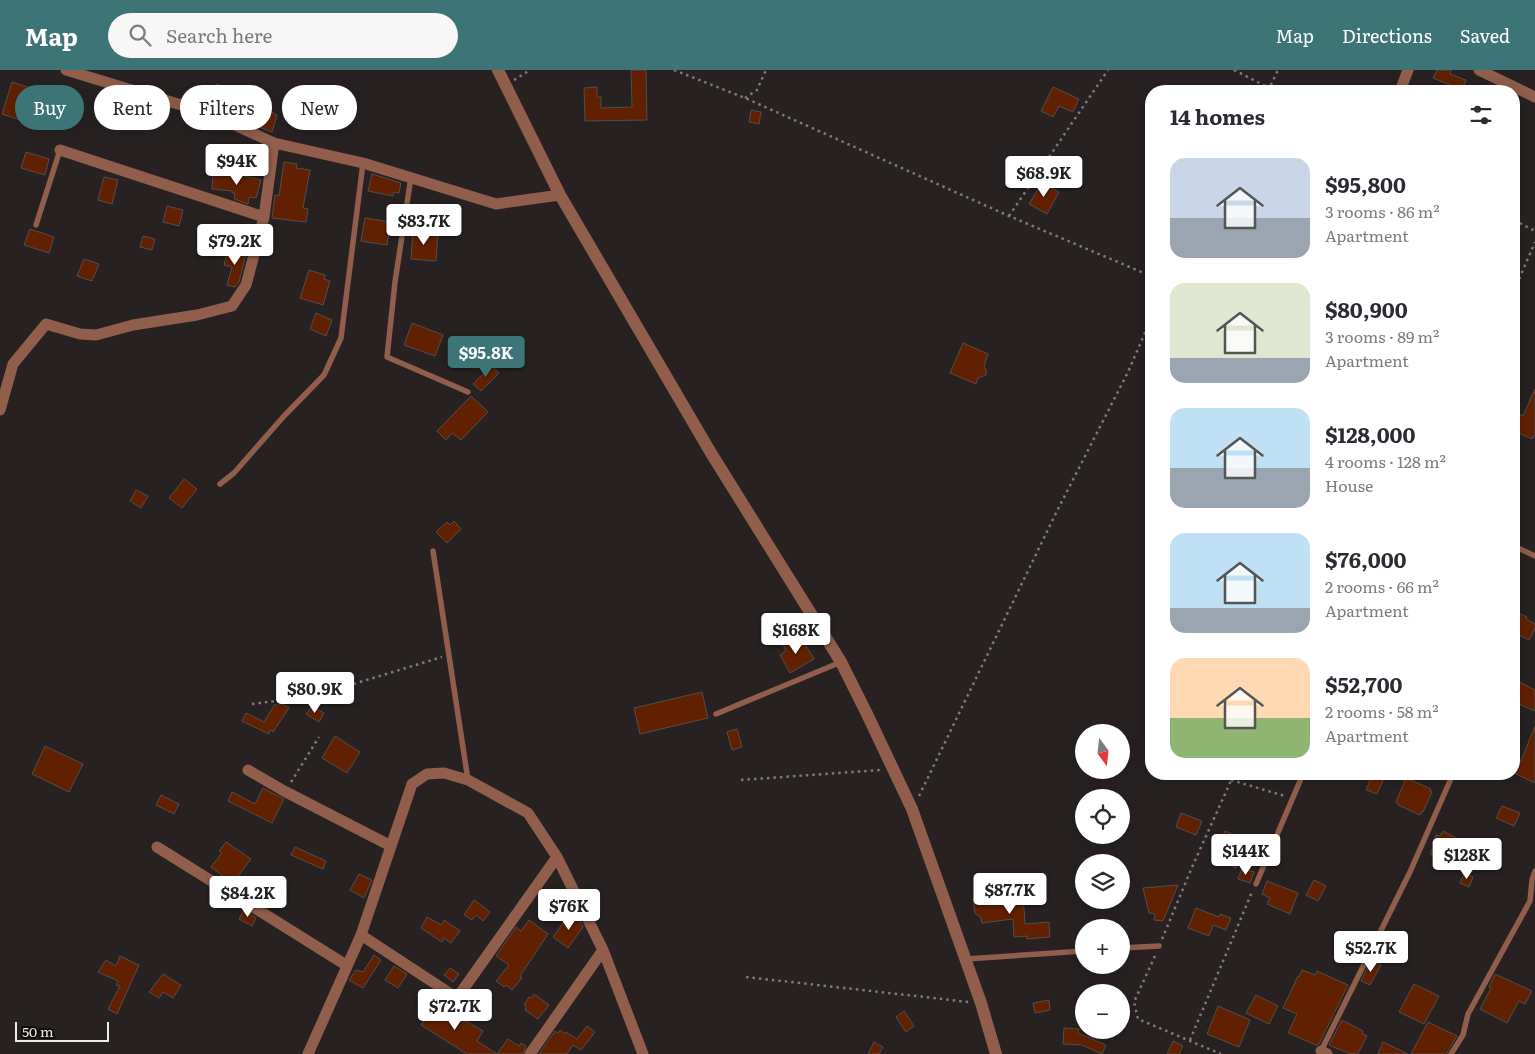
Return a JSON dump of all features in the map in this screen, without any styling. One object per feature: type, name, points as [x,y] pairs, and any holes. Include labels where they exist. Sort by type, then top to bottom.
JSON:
[{"type":"street","points":[[66,70],[191,108],[238,126],[274,143],[363,163],[496,204],[560,195]]},
{"type":"street","points":[[498,70],[560,195],[711,453],[841,662],[912,809],[981,1004],[996,1054]]},
{"type":"street","points":[[1402,85],[1408,70]]},
{"type":"street","points":[[1478,70],[1510,85]]},
{"type":"street","points":[[1520,90],[1535,97]]},
{"type":"street","points":[[0,410],[13,364],[46,324],[80,334],[96,335],[133,325],[198,315],[232,306],[246,285],[264,217],[274,143]]},
{"type":"street","points":[[60,150],[264,217]]},
{"type":"street","points":[[248,770],[284,791],[391,846]]},
{"type":"street","points":[[308,1054],[361,935],[412,784],[427,774],[444,773],[468,780],[528,812],[557,857],[603,950],[643,1054]]},
{"type":"street","points":[[157,847],[346,965]]},
{"type":"street","points":[[361,935],[457,998],[557,857]]},
{"type":"street","points":[[530,1054],[603,950]]},
{"type":"lane","points":[[36,226],[60,150]]},
{"type":"lane","points":[[220,484],[234,473],[284,416],[324,375],[341,338],[363,163]]},
{"type":"lane","points":[[411,177],[395,282],[387,357],[468,392]]},
{"type":"lane","points":[[1520,549],[1535,556]]},
{"type":"lane","points":[[432,552],[468,780]]},
{"type":"lane","points":[[716,714],[841,662]]},
{"type":"lane","points":[[1255,886],[1300,780]]},
{"type":"lane","points":[[1324,1053],[1410,872],[1450,780]]},
{"type":"lane","points":[[1451,1054],[1463,1035],[1468,1014],[1530,901],[1535,871]]},
{"type":"lane","points":[[1130,948],[1159,946]]},
{"type":"lane","points":[[964,959],[1075,952]]},
{"type":"path","points":[[506,85],[530,70]]},
{"type":"path","points":[[674,70],[745,98],[1009,216],[1145,273]]},
{"type":"path","points":[[745,98],[757,90],[766,70]]},
{"type":"path","points":[[1009,216],[1108,70]]},
{"type":"path","points":[[1234,70],[1260,85]]},
{"type":"path","points":[[1271,85],[1278,70]]},
{"type":"path","points":[[1520,223],[1535,231]]},
{"type":"path","points":[[1520,277],[1535,242]]},
{"type":"path","points":[[912,809],[1056,512],[1128,372],[1145,333]]},
{"type":"path","points":[[252,704],[314,696],[448,655]]},
{"type":"path","points":[[284,791],[320,737]]},
{"type":"path","points":[[741,780],[894,769]]},
{"type":"path","points":[[1221,1054],[1138,1019],[1134,1002],[1231,780],[1287,797]]},
{"type":"path","points":[[1190,1040],[1255,886]]},
{"type":"path","points":[[746,977],[981,1004]]},
{"type":"building","points":[[631,70],[646,70],[647,120],[585,121],[584,88],[597,87],[597,97],[601,97],[601,108],[632,107]]},
{"type":"building","points":[[1437,70],[1451,70],[1450,74],[1466,80],[1464,85],[1450,85],[1433,78]]},
{"type":"building","points":[[12,82],[21,85],[15,85],[15,118],[2,114]]},
{"type":"building","points":[[1053,87],[1079,99],[1073,112],[1059,106],[1053,117],[1041,111]]},
{"type":"building","points":[[751,110],[761,112],[759,124],[749,122]]},
{"type":"building","points":[[272,112],[277,115],[272,132],[267,130],[272,130]]},
{"type":"building","points":[[26,152],[49,159],[45,175],[21,168]]},
{"type":"building","points":[[284,162],[297,164],[296,168],[310,170],[303,208],[308,209],[306,222],[272,218],[275,195],[279,196]]},
{"type":"building","points":[[213,174],[236,176],[237,174],[261,180],[256,198],[249,197],[248,204],[234,199],[235,193],[232,193],[232,191],[212,189]]},
{"type":"building","points":[[372,174],[401,183],[399,193],[394,192],[393,196],[368,191]]},
{"type":"building","points":[[104,177],[118,180],[112,204],[98,200]]},
{"type":"building","points":[[1042,183],[1059,192],[1047,214],[1029,204]]},
{"type":"building","points":[[442,205],[456,210],[452,222],[438,218]]},
{"type":"building","points":[[167,206],[183,210],[179,226],[163,222]]},
{"type":"building","points":[[365,218],[391,222],[387,245],[361,241]]},
{"type":"building","points":[[30,229],[54,237],[49,253],[24,245]]},
{"type":"building","points":[[413,230],[438,232],[436,261],[411,259]]},
{"type":"building","points":[[143,236],[155,239],[152,250],[140,247]]},
{"type":"building","points":[[228,249],[246,254],[239,282],[235,287],[227,285],[232,267],[224,265]]},
{"type":"building","points":[[84,259],[99,264],[92,281],[77,276]]},
{"type":"building","points":[[309,270],[325,275],[324,279],[330,281],[323,305],[300,298]]},
{"type":"building","points":[[316,313],[332,320],[326,336],[310,329]]},
{"type":"building","points":[[412,323],[443,335],[435,356],[404,345]]},
{"type":"building","points":[[963,343],[988,354],[984,366],[986,375],[978,378],[976,384],[950,373]]},
{"type":"building","points":[[491,366],[499,373],[481,391],[473,384]]},
{"type":"building","points":[[1535,389],[1535,434],[1532,439],[1520,434],[1520,415],[1523,416]]},
{"type":"building","points":[[471,396],[488,412],[461,440],[452,433],[446,440],[437,431]]},
{"type":"building","points":[[184,479],[197,489],[182,508],[169,498]]},
{"type":"building","points":[[136,490],[148,496],[141,508],[130,501]]},
{"type":"building","points":[[454,521],[461,529],[447,543],[436,532],[447,522],[450,525]]},
{"type":"building","points":[[1520,614],[1535,624],[1535,629],[1529,640],[1520,636]]},
{"type":"building","points":[[798,636],[814,659],[790,673],[780,655],[786,651],[783,644]]},
{"type":"building","points":[[1520,682],[1535,690],[1535,711],[1520,705]]},
{"type":"building","points":[[702,692],[708,718],[640,734],[634,708]]},
{"type":"building","points":[[280,703],[289,708],[273,732],[270,730],[269,734],[242,721],[246,713],[264,722],[275,704],[278,706]]},
{"type":"building","points":[[312,706],[324,713],[319,722],[306,714]]},
{"type":"building","points":[[1535,726],[1535,783],[1520,776],[1521,761]]},
{"type":"building","points":[[737,729],[742,747],[732,750],[727,732]]},
{"type":"building","points":[[335,736],[360,752],[347,773],[322,758]]},
{"type":"building","points":[[45,746],[83,764],[69,792],[32,774]]},
{"type":"building","points":[[1370,780],[1383,780],[1377,794],[1366,790]]},
{"type":"building","points":[[1405,780],[1411,780],[1431,789],[1430,791],[1432,792],[1420,815],[1398,805],[1396,802]]},
{"type":"building","points":[[263,788],[284,799],[272,823],[228,801],[232,792],[255,804]]},
{"type":"building","points":[[161,795],[179,804],[174,814],[156,805]]},
{"type":"building","points":[[1502,806],[1520,813],[1514,826],[1496,818]]},
{"type":"building","points":[[1181,813],[1202,821],[1196,835],[1176,827]]},
{"type":"building","points":[[1225,831],[1248,841],[1236,868],[1213,858]]},
{"type":"building","points":[[1443,831],[1464,842],[1451,865],[1430,854],[1436,835],[1440,836]]},
{"type":"building","points":[[226,842],[251,859],[233,883],[211,867],[222,853],[219,851]]},
{"type":"building","points":[[295,847],[326,861],[323,869],[291,855]]},
{"type":"building","points":[[1242,868],[1254,872],[1250,883],[1238,879]]},
{"type":"building","points":[[1465,873],[1473,877],[1469,887],[1460,883]]},
{"type":"building","points":[[359,874],[372,880],[364,898],[350,890]]},
{"type":"building","points":[[1314,880],[1326,886],[1318,901],[1306,895]]},
{"type":"building","points":[[1267,881],[1298,893],[1290,914],[1267,904],[1270,898],[1262,894]]},
{"type":"building","points":[[1178,885],[1163,921],[1154,920],[1155,914],[1149,913],[1143,888]]},
{"type":"building","points":[[1023,893],[1025,924],[1049,922],[1050,937],[1027,939],[1027,936],[1014,937],[1013,919],[982,923],[980,916],[975,913],[973,899]]},
{"type":"building","points":[[474,900],[490,912],[483,921],[476,915],[472,920],[464,915]]},
{"type":"building","points":[[1196,908],[1219,917],[1220,914],[1231,918],[1226,930],[1213,925],[1209,936],[1188,928]]},
{"type":"building","points":[[244,910],[256,918],[252,926],[239,919]]},
{"type":"building","points":[[570,913],[580,921],[583,927],[568,948],[553,937]]},
{"type":"building","points":[[427,917],[441,925],[444,920],[460,931],[451,943],[444,938],[442,942],[421,928]]},
{"type":"building","points":[[529,920],[548,934],[520,976],[522,978],[512,990],[496,981],[509,965],[496,956],[516,927],[521,931]]},
{"type":"building","points":[[374,955],[381,960],[363,988],[349,980],[356,970],[363,972]]},
{"type":"building","points":[[120,956],[139,965],[117,1014],[108,1009],[120,986],[116,985],[118,981],[98,972],[106,960],[116,966]]},
{"type":"building","points":[[1371,960],[1381,965],[1370,985],[1361,981]]},
{"type":"building","points":[[394,966],[407,974],[398,988],[385,980]]},
{"type":"building","points":[[450,968],[459,974],[453,982],[444,975]]},
{"type":"building","points":[[1302,970],[1315,975],[1317,971],[1348,985],[1319,1044],[1316,1045],[1288,1033],[1297,1014],[1283,1008]]},
{"type":"building","points":[[163,974],[181,985],[173,998],[163,992],[159,998],[149,992]]},
{"type":"building","points":[[1495,974],[1532,991],[1525,1004],[1519,1001],[1507,1023],[1480,1009],[1491,988],[1489,987]]},
{"type":"building","points":[[1414,984],[1439,996],[1424,1024],[1399,1012]]},
{"type":"building","points":[[534,994],[549,1005],[538,1019],[525,1010],[526,1007],[524,1005],[529,997],[531,998]]},
{"type":"building","points":[[1256,995],[1278,1006],[1269,1024],[1246,1013]]},
{"type":"building","points":[[1049,1000],[1050,1010],[1035,1013],[1033,1003]]},
{"type":"building","points":[[442,1005],[451,1011],[449,1014],[463,1023],[466,1021],[483,1031],[477,1041],[497,1054],[467,1054],[421,1025],[433,1006],[439,1010]]},
{"type":"building","points":[[1218,1006],[1250,1020],[1239,1047],[1207,1034]]},
{"type":"building","points":[[904,1011],[914,1026],[906,1032],[896,1017]]},
{"type":"building","points":[[1342,1020],[1363,1031],[1362,1034],[1367,1036],[1358,1054],[1350,1054],[1329,1045]]},
{"type":"building","points":[[1428,1022],[1457,1036],[1446,1054],[1411,1054]]},
{"type":"building","points":[[587,1026],[595,1032],[581,1050],[573,1045],[567,1054],[539,1054],[555,1031],[558,1033],[560,1030],[565,1034],[566,1032],[577,1039]]},
{"type":"building","points":[[1064,1028],[1075,1029],[1075,1039],[1092,1039],[1106,1045],[1102,1054],[1082,1045],[1063,1044]]},
{"type":"building","points":[[508,1039],[519,1046],[521,1043],[526,1046],[523,1054],[497,1054]]},
{"type":"building","points":[[1173,1041],[1183,1046],[1179,1054],[1167,1054]]},
{"type":"building","points":[[874,1042],[883,1047],[879,1054],[868,1054]]},
{"type":"building","points":[[1383,1042],[1408,1054],[1378,1054]]}]
